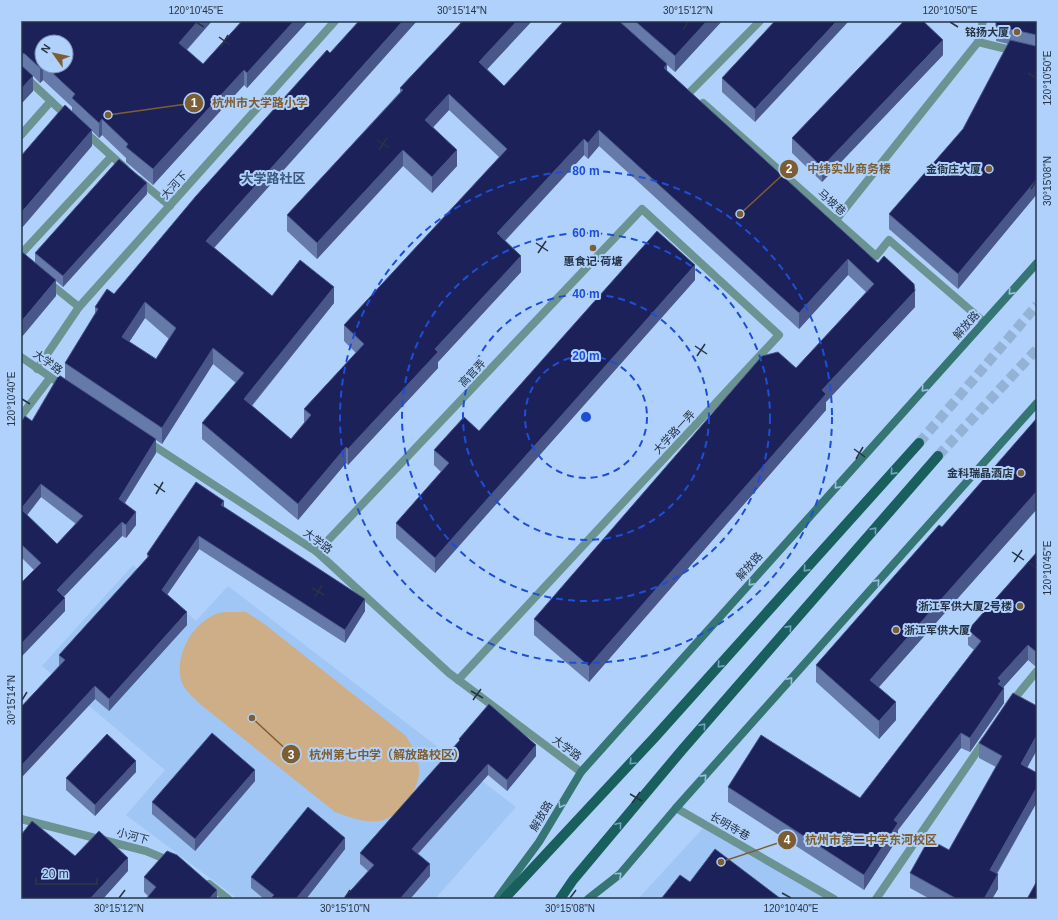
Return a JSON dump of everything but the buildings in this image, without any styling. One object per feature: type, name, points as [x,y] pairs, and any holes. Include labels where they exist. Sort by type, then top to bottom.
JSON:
[{"type":"main road","name":"解放路","points":[[498,899],[539,842],[581,772],[1037,263]]},
{"type":"main road","points":[[588,899],[620,874],[676,808],[1037,403]]},
{"type":"main road","points":[[504,899],[655,737],[919,443]]},
{"type":"main road","points":[[560,899],[573,880],[682,750],[938,456]]},
{"type":"street","name":"大河下","points":[[37,369],[79,307],[335,21]]},
{"type":"street","name":"马坡巷","points":[[760,21],[688,90],[876,256],[889,240],[984,322]]},
{"type":"street","points":[[836,220],[978,42],[983,21]]},
{"type":"street","points":[[978,42],[1022,53]]},
{"type":"street","points":[[21,73],[111,157],[170,206]]},
{"type":"street","points":[[21,135],[51,101]]},
{"type":"street","points":[[21,254],[111,157]]},
{"type":"street","name":"高官弄","points":[[317,552],[642,210]]},
{"type":"street","name":"大学路一弄","points":[[458,680],[779,335],[642,210]]},
{"type":"street","points":[[38,274],[79,307]]},
{"type":"street","name":"大学路","points":[[21,357],[70,391]]},
{"type":"street","points":[[21,416],[50,378]]},
{"type":"street","name":"大学路","points":[[144,439],[317,552],[458,680],[581,772]]},
{"type":"street","points":[[1006,709],[1019,698],[1037,671]]},
{"type":"street","points":[[876,899],[988,735]]},
{"type":"street","name":"长明寺巷","points":[[676,808],[834,899]]},
{"type":"street","name":"小河下","points":[[21,819],[146,851],[178,865]]},
{"type":"street","points":[[204,880],[228,899]]},
{"type":"shaded area","points":[[133,565],[196,621],[228,586],[516,807],[435,899],[238,899],[126,815],[165,770],[42,666]]},
{"type":"shaded area","points":[[246,612],[263,623],[406,736],[417,759],[419,769],[418,781],[411,796],[394,815],[379,821],[367,821],[335,812],[200,704],[184,687],[181,680],[181,660],[183,650],[193,632],[207,619],[218,613]]},
{"type":"shaded area","points":[[705,826],[834,899],[638,899]]},
{"type":"tunnel","points":[[919,443],[1037,305]]},
{"type":"tunnel","points":[[938,456],[1037,349]]},
{"type":"place","name":"铭扬大厦","points":[[1017,32]]},
{"type":"place","name":"杭州市大学路小学","points":[[108,115]]},
{"type":"place","name":"金衙庄大厦","points":[[989,169]]},
{"type":"place","name":"中纬实业商务楼","points":[[740,214]]},
{"type":"place","name":"惠食记·荷塘","points":[[593,248]]},
{"type":"place","name":"金科瑞晶酒店","points":[[1021,473]]},
{"type":"place","name":"浙江军供大厦2号楼","points":[[1020,606]]},
{"type":"place","name":"浙江军供大厦","points":[[896,630]]},
{"type":"place","name":"杭州第七中学（解放路校区）","points":[[252,718]]},
{"type":"place","name":"杭州市第二中学东河校区","points":[[721,862]]},
{"type":"district","name":"大学路社区","points":[[273,178]]}]
